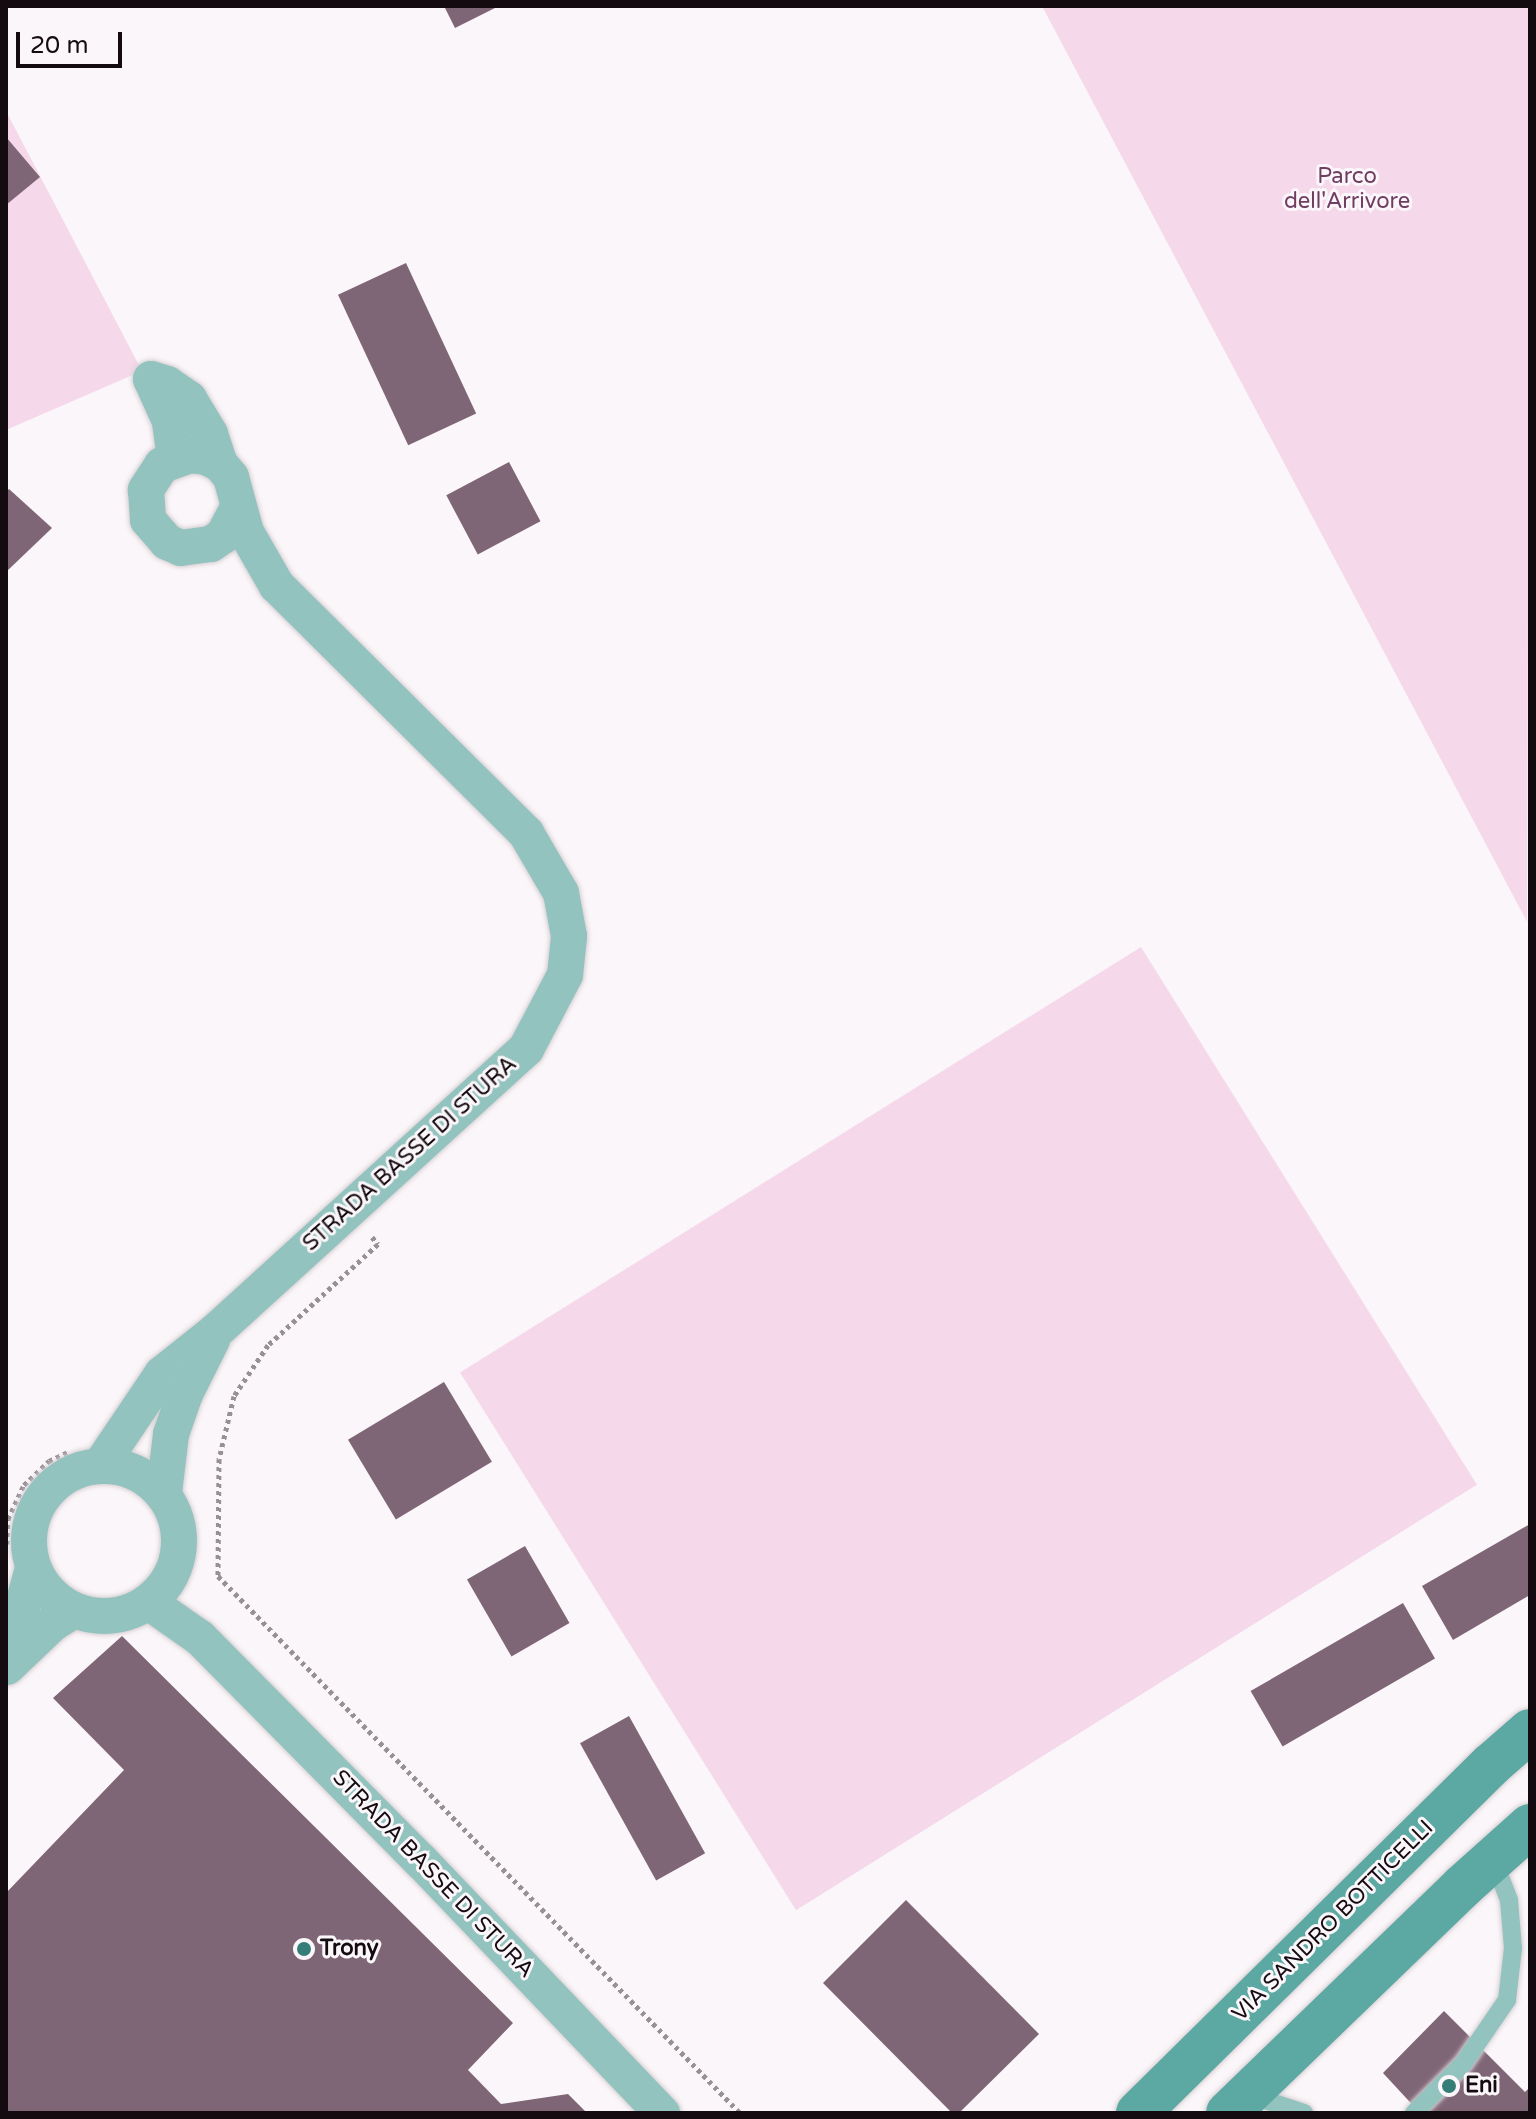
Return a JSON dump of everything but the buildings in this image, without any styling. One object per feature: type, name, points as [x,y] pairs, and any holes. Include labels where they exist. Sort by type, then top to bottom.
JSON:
[{"type":"main road","name":"VIA SANDRO BOTTICELLI","points":[[1138,2113],[1481,1774],[1530,1731]]},
{"type":"main road","points":[[1238,2103],[1530,1826]]},
{"type":"street","name":"STRADA BASSE DI STURA","points":[[89,1456],[162,1374],[216,1331],[526,1049],[565,975],[569,936],[561,893],[526,833],[277,586],[246,532],[238,508],[237,492],[220,464],[210,434],[189,399],[167,384],[151,379],[170,421],[175,458],[152,476],[146,490],[148,520],[167,542],[223,557],[277,586]]},
{"type":"street","points":[[175,458],[206,457],[220,464]]},
{"type":"street","points":[[196,548],[223,536],[238,508]]},
{"type":"street","name":"STRADA BASSE DI STURA","points":[[164,1493],[171,1434],[185,1394],[216,1331]]},
{"type":"street","points":[[6,1667],[20,1562],[41,1500],[89,1456],[146,1477],[164,1493],[176,1516],[176,1567],[165,1587],[150,1603],[112,1617],[73,1611],[20,1562]]},
{"type":"street","name":"STRADA BASSE DI STURA","points":[[176,1567],[200,1638]]},
{"type":"street","name":"STRADA BASSE DI STURA","points":[[150,1603],[200,1638],[454,1895],[662,2113]]},
{"type":"street","points":[[6,1667],[52,1624],[73,1611]]},
{"type":"lane","points":[[1414,2113],[1463,2064],[1507,2000],[1513,1948],[1509,1900],[1493,1859]]},
{"type":"lane","points":[[1238,2103],[1304,2113]]},
{"type":"path","points":[[347,1211],[378,1244],[268,1345],[234,1396],[219,1459],[218,1576],[740,2113]]},
{"type":"path","points":[[20,1562],[8,1519],[24,1485],[49,1461],[89,1456]]},
{"type":"green space","name":"Parco dell'Arrivore","points":[[1042,6],[1530,6],[1527,922]]},
{"type":"green space","points":[[6,111],[142,371],[6,430]]},
{"type":"green space","points":[[1141,947],[1477,1485],[796,1910],[460,1373]]},
{"type":"place","name":"Trony","points":[[304,1949]]},
{"type":"place","name":"Eni","points":[[1449,2086]]}]
